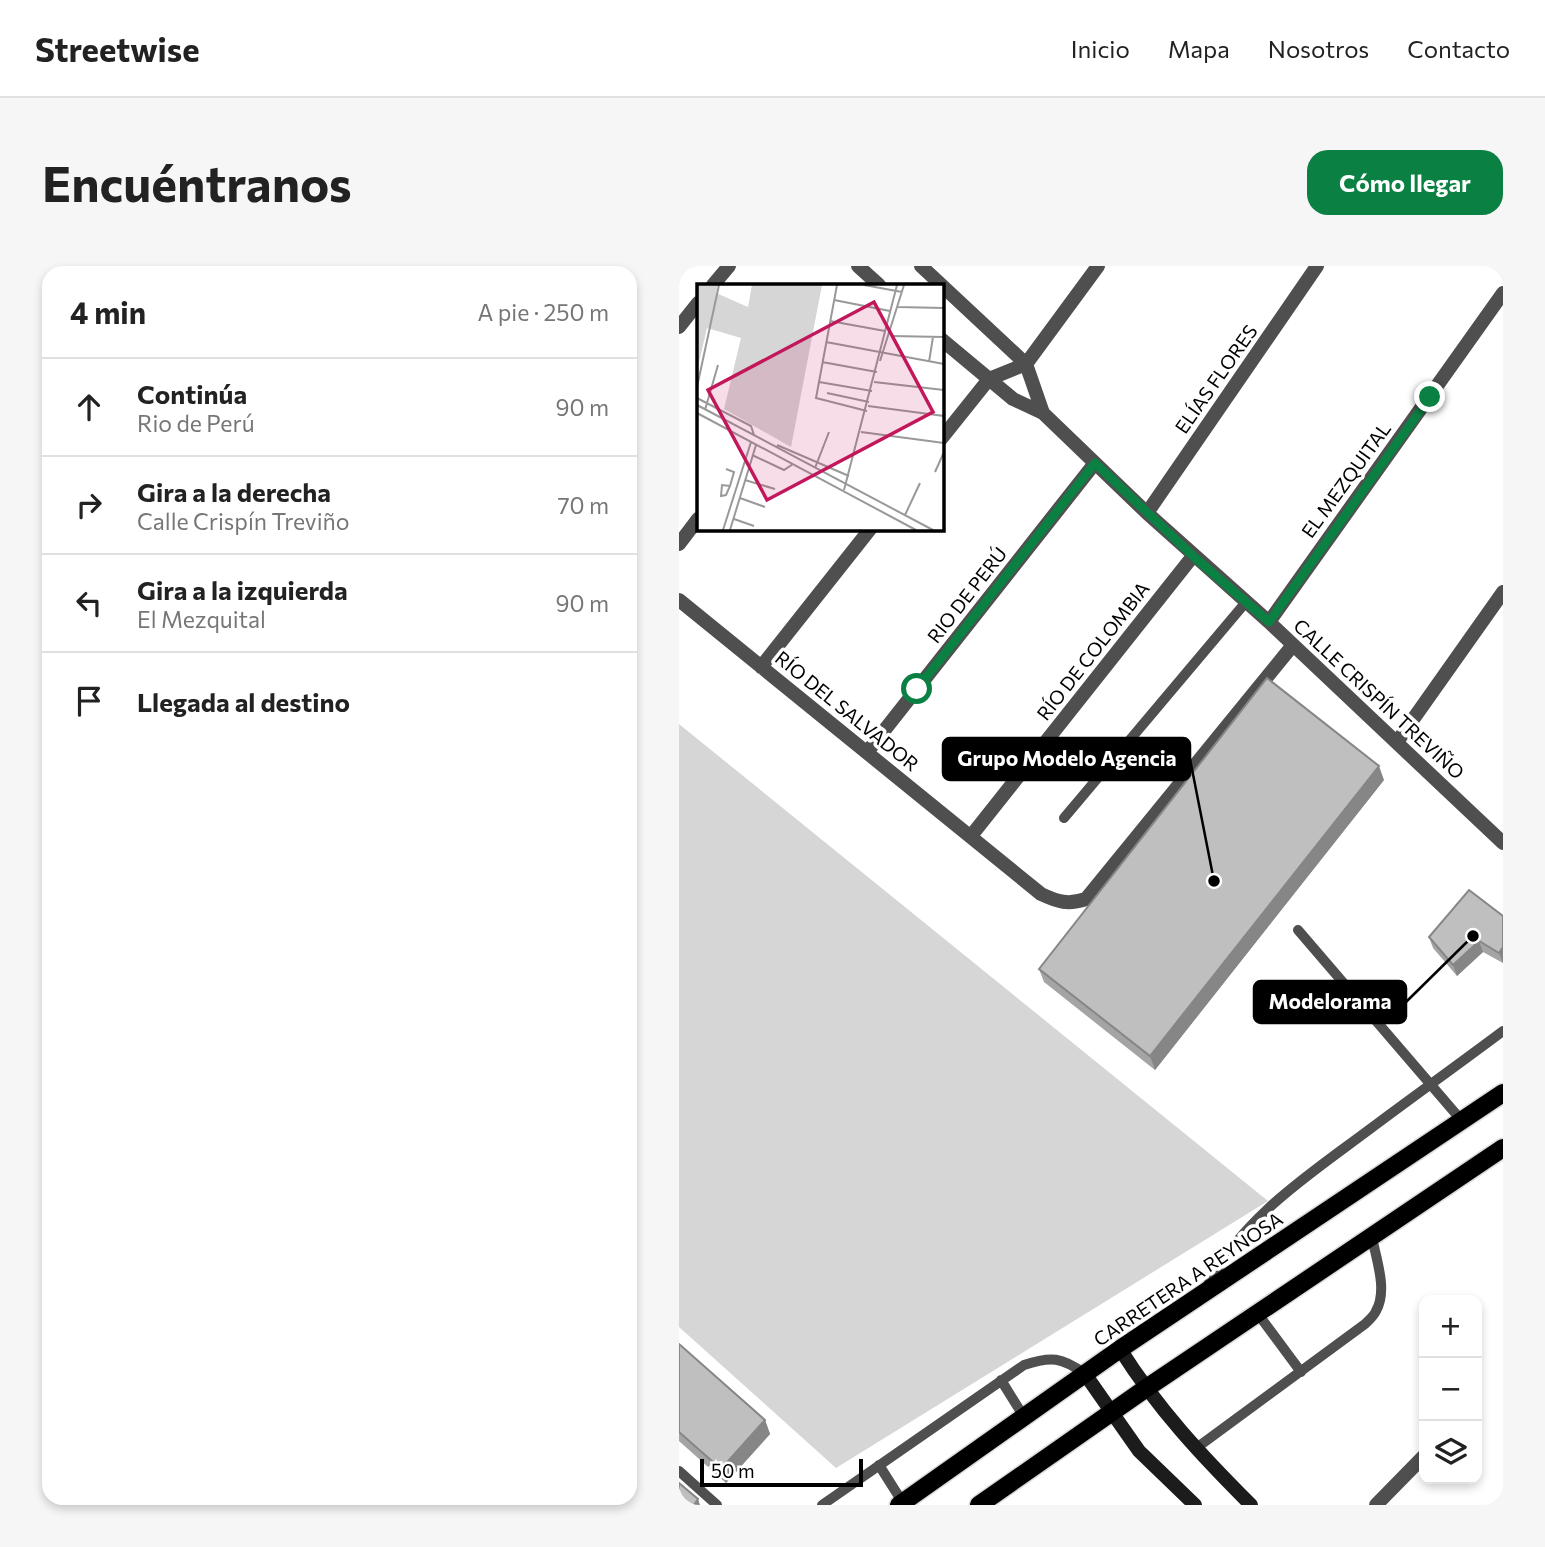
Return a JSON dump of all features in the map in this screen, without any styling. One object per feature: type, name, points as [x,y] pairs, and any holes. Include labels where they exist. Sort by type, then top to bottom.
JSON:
[{"type":"main road","name":"CARRETERA A REYNOSA","points":[[901,1504],[1120,1349],[1503,1093]]},
{"type":"main road","points":[[979,1505],[1145,1389],[1503,1148]]},
{"type":"street","points":[[714,284],[729,266]]},
{"type":"street","points":[[857,266],[878,284]]},
{"type":"street","points":[[943,436],[989,379],[1026,364],[1098,266]]},
{"type":"street","name":"ELÍAS FLORES","points":[[1147,513],[1317,266]]},
{"type":"street","name":"CALLE CRISPÍN TREVIÑO","points":[[928,269],[1026,364],[1043,413]]},
{"type":"street","name":"EL MEZQUITAL","points":[[1269,622],[1503,292]]},
{"type":"street","points":[[679,327],[697,304]]},
{"type":"street","name":"CALLE CRISPÍN TREVIÑO","points":[[943,342],[1013,399],[1043,413],[1503,843]]},
{"type":"street","name":"RIO DE PERÚ","points":[[868,751],[1095,463]]},
{"type":"street","points":[[679,544],[697,521]]},
{"type":"street","points":[[761,667],[869,530]]},
{"type":"street","name":"RÍO DE COLOMBIA","points":[[971,836],[1193,556]]},
{"type":"street","points":[[1397,742],[1503,592]]},
{"type":"street","name":"RÍO DEL SALVADOR","points":[[679,600],[1041,894],[1058,902],[1072,904],[1086,899],[1293,645]]},
{"type":"street","points":[[1120,1349],[1145,1389],[1195,1449],[1251,1505]]},
{"type":"street","points":[[1085,1374],[1139,1451],[1195,1505]]},
{"type":"street","points":[[1376,1505],[1419,1462]]},
{"type":"lane","points":[[1064,818],[1246,602]]},
{"type":"lane","points":[[1298,930],[1462,1121]]},
{"type":"lane","points":[[1205,1293],[1230,1248],[1303,1178],[1503,1031]]},
{"type":"lane","points":[[1195,1449],[1365,1324],[1377,1311],[1381,1282],[1371,1237]]},
{"type":"lane","points":[[1258,1314],[1301,1371]]},
{"type":"lane","points":[[822,1505],[1024,1365],[1044,1359],[1070,1363],[1085,1374]]},
{"type":"lane","points":[[1001,1380],[1024,1417]]},
{"type":"lane","points":[[879,1465],[901,1504]]},
{"type":"lane","points":[[679,1471],[717,1505]]},
{"type":"shaded area","points":[[679,724],[1268,1201],[836,1468],[679,1327]]},
{"type":"building","points":[[1267,678],[1379,766],[1150,1056],[1039,969]]},
{"type":"building","points":[[1469,890],[1503,916],[1503,947],[1499,953],[1479,941],[1453,965],[1429,937]]},
{"type":"building","points":[[679,1344],[765,1420],[721,1469],[679,1432]]},
{"type":"building","points":[[679,1483],[698,1499],[694,1505],[679,1505]]},
{"type":"place","name":"Grupo Modelo Agencia","points":[[1214,881]]},
{"type":"place","name":"Modelorama","points":[[1473,936]]},
{"type":"route","points":[[917,689],[1095,463],[1193,556],[1269,622],[1430,397]]}]
